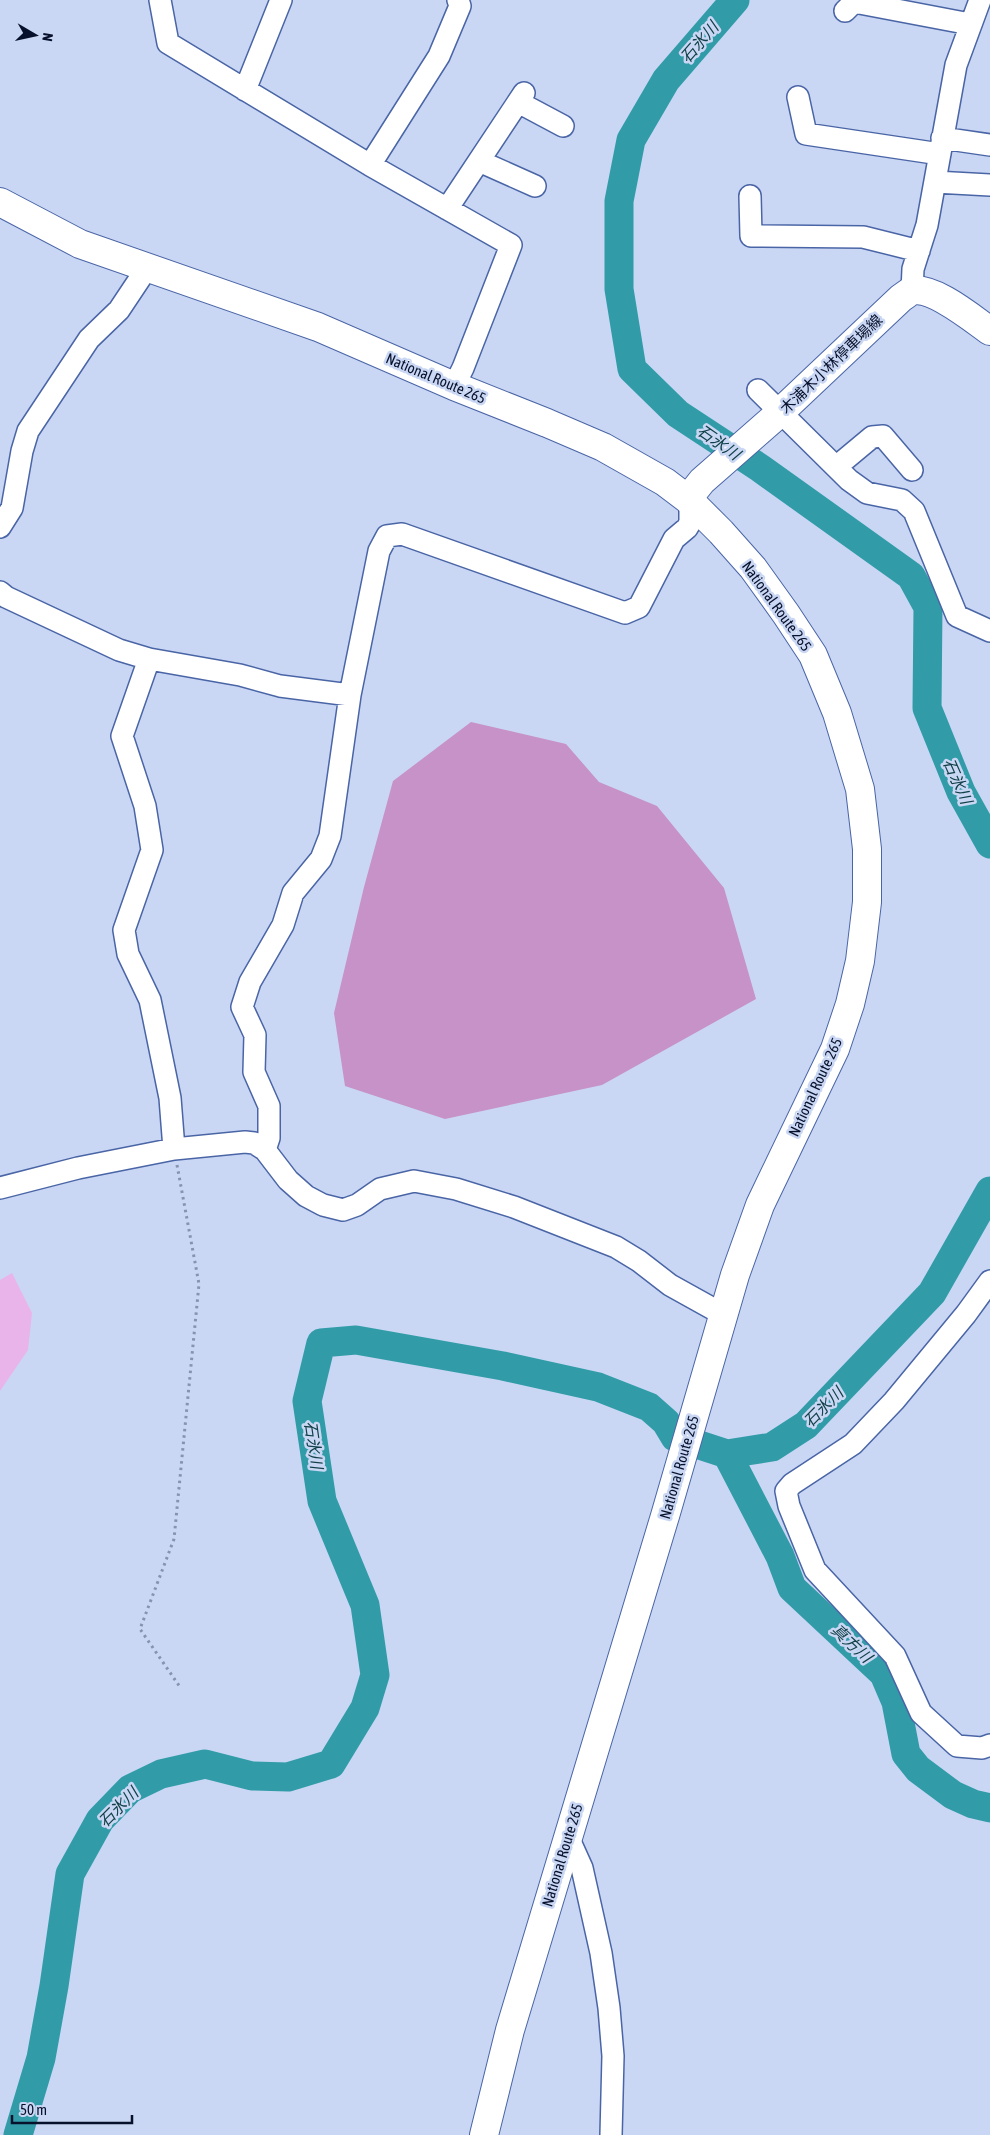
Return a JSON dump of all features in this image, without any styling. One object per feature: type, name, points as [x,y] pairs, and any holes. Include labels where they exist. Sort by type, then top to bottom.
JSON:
[{"type":"main road","name":"National Route 265","points":[[0,202],[80,244],[318,327],[602,447],[639,466],[696,491],[721,532],[753,568],[813,655],[837,713],[860,789],[867,849],[868,902],[860,961],[850,1004],[835,1049],[760,1205],[735,1275],[665,1516],[510,2030],[484,2135]]},
{"type":"main road","points":[[912,291],[926,292],[938,296],[990,331]]},
{"type":"main road","name":"木浦木小林停車場線","points":[[696,491],[901,298],[912,291]]},
{"type":"street","points":[[160,0],[168,43],[370,165],[511,245],[463,368],[454,386]]},
{"type":"street","points":[[245,90],[282,0]]},
{"type":"street","points":[[370,165],[439,56],[460,6],[458,0]]},
{"type":"street","points":[[912,291],[913,269],[927,225],[956,65],[980,0]]},
{"type":"street","points":[[845,11],[854,2],[893,5],[970,24]]},
{"type":"street","points":[[448,209],[521,97],[563,126]]},
{"type":"street","points":[[798,97],[806,134],[941,146],[990,145]]},
{"type":"street","points":[[479,161],[535,186]]},
{"type":"street","points":[[935,182],[990,185]]},
{"type":"street","points":[[750,196],[751,236],[863,237],[919,251]]},
{"type":"street","points":[[0,527],[12,508],[22,451],[28,431],[89,339],[119,310],[147,268]]},
{"type":"street","points":[[758,390],[779,414],[849,480],[867,493],[902,500],[914,510],[957,616],[990,631]]},
{"type":"street","points":[[836,467],[872,437],[883,436],[912,470]]},
{"type":"street","points":[[265,1150],[269,1138],[269,1106],[254,1072],[255,1036],[242,1007],[250,982],[283,925],[293,893],[321,859],[330,836],[350,694],[379,550],[387,536],[402,534],[625,613],[639,607],[674,539],[690,523],[696,491]]},
{"type":"street","points":[[0,592],[6,597],[119,650],[149,659],[240,675],[280,686],[350,694]]},
{"type":"street","points":[[149,659],[122,736],[145,806],[152,850],[124,930],[128,954],[150,1000],[170,1098],[174,1149]]},
{"type":"street","points":[[0,1188],[78,1168],[174,1149],[246,1142],[265,1150],[288,1180],[306,1196],[323,1205],[343,1210],[357,1205],[380,1189],[414,1181],[456,1188],[514,1207],[616,1247],[639,1260],[670,1286],[724,1315]]},
{"type":"street","points":[[990,1282],[894,1401],[853,1444],[792,1484],[786,1491],[788,1506],[815,1570],[895,1656],[921,1713],[956,1746],[982,1748],[990,1745]]},
{"type":"street","points":[[568,1837],[582,1868],[601,1953],[608,1998],[613,2056],[611,2135]]},
{"type":"path","points":[[174,1149],[199,1284],[174,1539],[140,1628],[180,1687]]},
{"type":"shaded area","points":[[471,722],[566,744],[599,782],[657,806],[724,888],[756,999],[602,1085],[445,1119],[345,1086],[334,1013],[364,887],[393,781]]},
{"type":"shaded area","points":[[12,1273],[32,1313],[28,1350],[0,1391],[0,1280]]},
{"type":"waterway","name":"石氷川","points":[[735,0],[666,80],[631,140],[619,201],[619,289],[632,369],[678,414],[760,468],[911,576],[928,607],[927,708],[961,792],[990,844]]},
{"type":"waterway","name":"石氷川","points":[[18,2135],[41,2058],[54,1986],[70,1874],[100,1820],[130,1789],[161,1774],[205,1764],[252,1776],[288,1777],[331,1764],[365,1708],[375,1675],[365,1605],[322,1501],[307,1401],[321,1343],[356,1340],[503,1366],[598,1387],[649,1407],[666,1422],[675,1437],[727,1454],[772,1447],[806,1425],[932,1293],[990,1191]]},
{"type":"waterway","name":"真方川","points":[[727,1454],[780,1556],[792,1588],[884,1674],[896,1702],[906,1754],[918,1769],[953,1795],[973,1804],[990,1808]]}]
